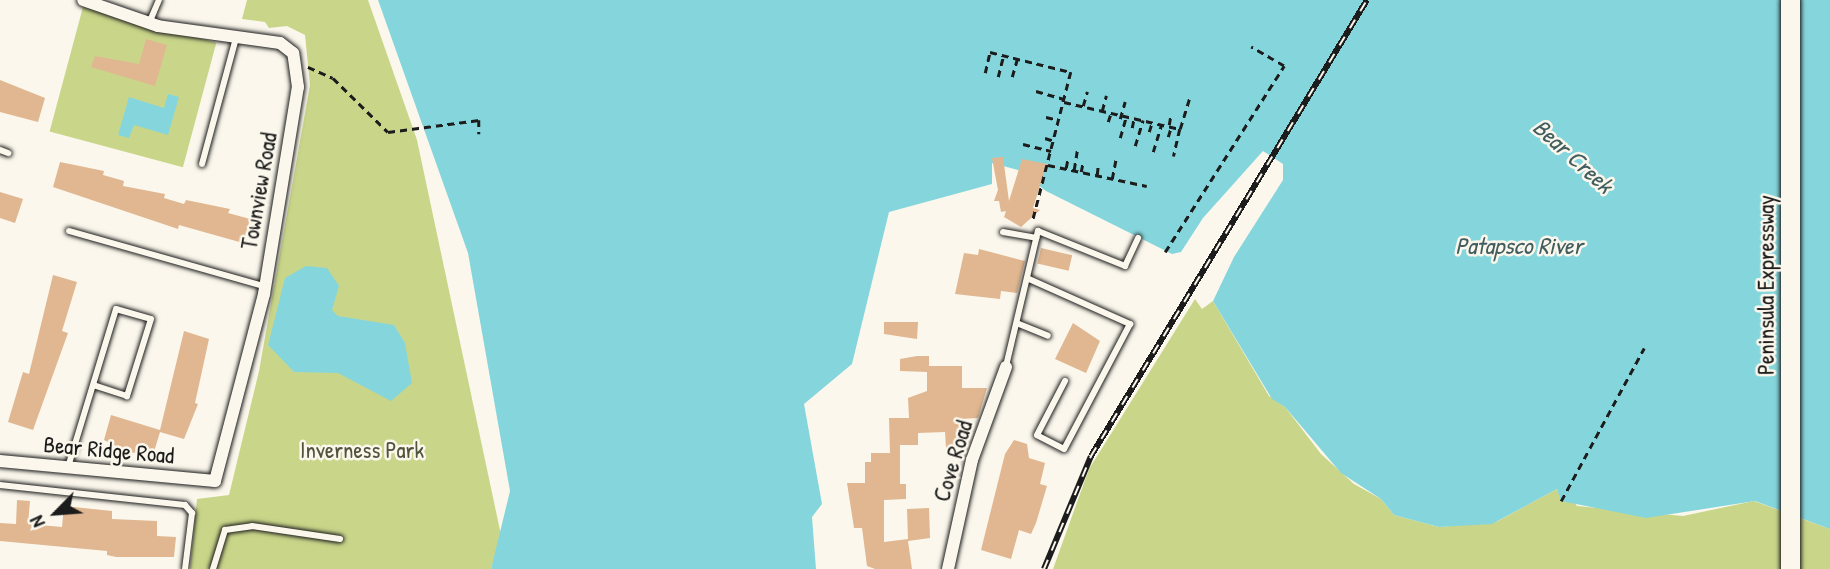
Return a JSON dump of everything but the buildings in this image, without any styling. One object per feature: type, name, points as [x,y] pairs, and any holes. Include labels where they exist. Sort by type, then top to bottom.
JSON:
[{"type":"main road","name":"Peninsula Expressway","points":[[1790,0],[1790,569]]},
{"type":"street","points":[[83,0],[150,21],[280,43],[297,62]]},
{"type":"street","name":"Townview Road","points":[[215,481],[264,286],[298,87],[297,62]]},
{"type":"street","name":"Cove Road","points":[[948,569],[972,460],[1006,366]]},
{"type":"street","name":"Bear Ridge Road","points":[[0,461],[215,481]]},
{"type":"lane","points":[[150,21],[159,0]]},
{"type":"lane","points":[[202,164],[236,37]]},
{"type":"lane","points":[[0,150],[8,153]]},
{"type":"lane","points":[[69,231],[264,286]]},
{"type":"lane","points":[[1006,366],[1019,324],[1038,231],[1125,266],[1138,238]]},
{"type":"lane","points":[[1003,232],[1036,238]]},
{"type":"lane","points":[[1029,279],[1130,324],[1064,449],[1037,435],[1065,381]]},
{"type":"lane","points":[[68,467],[116,309],[151,319],[127,396],[94,385]]},
{"type":"lane","points":[[1019,324],[1048,337]]},
{"type":"lane","points":[[0,485],[185,505],[192,513],[185,569]]},
{"type":"lane","points":[[213,569],[225,530],[252,527],[340,539]]},
{"type":"path","points":[[1165,252],[1284,66],[1251,47]]},
{"type":"path","points":[[985,73],[990,52],[1071,72],[1033,220]]},
{"type":"path","points":[[998,77],[1003,55]]},
{"type":"path","points":[[1013,77],[1017,59]]},
{"type":"path","points":[[297,62],[333,78],[388,132],[479,120],[479,134]]},
{"type":"path","points":[[1036,91],[1121,117],[1180,129]]},
{"type":"path","points":[[1078,113],[1087,92]]},
{"type":"path","points":[[1102,111],[1106,96]]},
{"type":"path","points":[[1174,156],[1190,96]]},
{"type":"path","points":[[1121,117],[1125,102]]},
{"type":"path","points":[[1093,117],[1096,109]]},
{"type":"path","points":[[1108,122],[1111,113]]},
{"type":"path","points":[[1168,137],[1171,114]]},
{"type":"path","points":[[1120,138],[1126,116]]},
{"type":"path","points":[[1046,117],[1059,120]]},
{"type":"path","points":[[1132,128],[1134,118]]},
{"type":"path","points":[[1135,146],[1143,120]]},
{"type":"path","points":[[1149,132],[1152,122]]},
{"type":"path","points":[[1153,152],[1161,124]]},
{"type":"path","points":[[1045,138],[1054,141]]},
{"type":"path","points":[[1024,144],[1051,151]]},
{"type":"path","points":[[1074,170],[1077,150]]},
{"type":"path","points":[[1066,168],[1068,158]]},
{"type":"path","points":[[1112,179],[1116,158]]},
{"type":"path","points":[[1081,172],[1083,162]]},
{"type":"path","points":[[1048,165],[1147,186]]},
{"type":"path","points":[[1097,175],[1098,166]]},
{"type":"path","points":[[1561,502],[1644,348]]},
{"type":"green space","name":"Inverness Park","points":[[247,0],[368,0],[417,140],[501,535],[491,569],[190,569],[197,499],[229,495],[259,371],[310,85],[305,35],[287,26],[269,28],[265,22],[242,19]]},
{"type":"green space","points":[[83,7],[216,43],[183,167],[50,132]]},
{"type":"green space","points":[[1195,299],[1202,309],[1213,301],[1269,396],[1285,407],[1321,454],[1354,484],[1381,499],[1394,515],[1439,527],[1496,522],[1557,489],[1562,501],[1574,502],[1577,506],[1683,516],[1754,501],[1830,529],[1830,569],[1053,569],[1089,469]]},
{"type":"water","name":"Patapsco River","points":[[378,0],[1830,0],[1830,529],[1755,501],[1646,518],[1561,501],[1557,489],[1492,524],[1439,527],[1394,515],[1381,499],[1341,473],[1285,407],[1272,399],[1213,301],[1234,257],[1283,180],[1283,164],[1263,151],[1203,218],[1181,252],[1172,254],[1046,191],[1018,170],[992,163],[992,184],[889,212],[852,364],[804,404],[822,504],[812,517],[816,569],[491,569],[510,491],[468,253]]},
{"type":"water","points":[[168,94],[179,97],[168,135],[134,125],[129,138],[118,135],[129,97],[164,108]]},
{"type":"water","points":[[306,266],[327,268],[339,286],[332,310],[338,316],[394,325],[405,343],[412,383],[391,401],[338,373],[294,372],[268,345],[285,278]]},
{"type":"railway","points":[[1044,569],[1091,456],[1367,0]]},
{"type":"water label","name":"Bear Creek","points":[[1573,156]]}]
